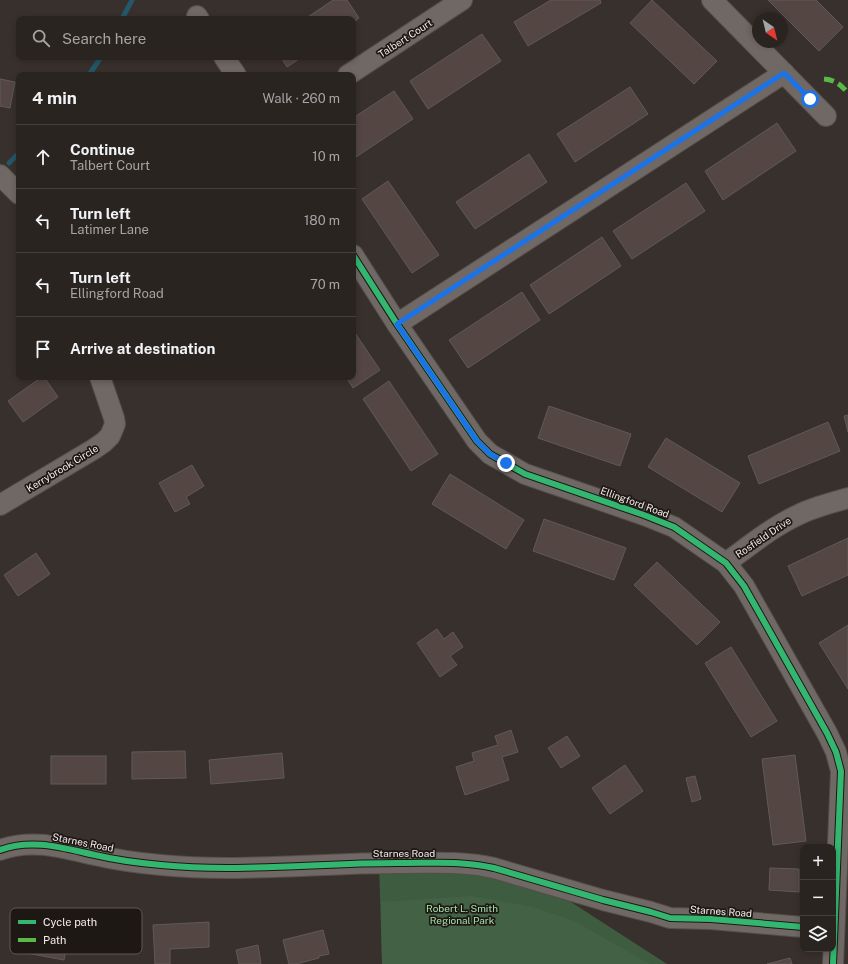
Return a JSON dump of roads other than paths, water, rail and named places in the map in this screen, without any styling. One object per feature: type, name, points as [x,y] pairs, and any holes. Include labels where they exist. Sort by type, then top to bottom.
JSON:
[{"type":"street","name":"Talbert Court","points":[[353,72],[462,0]]},
{"type":"street","points":[[712,0],[826,116]]},
{"type":"street","points":[[226,60],[234,72]]},
{"type":"street","points":[[397,324],[784,73]]},
{"type":"street","points":[[0,175],[16,191]]},
{"type":"street","name":"Ellingford Road","points":[[356,260],[397,324],[477,441],[490,454],[525,474],[644,515],[674,527],[726,563],[738,577],[836,752],[841,771],[844,824],[834,916]]},
{"type":"street","name":"Kerrybrook Circle","points":[[0,505],[94,449],[110,436],[115,424],[101,380]]},
{"type":"street","name":"Rosfield Drive","points":[[726,563],[778,525],[799,514],[848,498]]},
{"type":"street","name":"Starnes Road","points":[[0,850],[10,846],[27,844],[52,846],[145,863],[181,867],[252,868],[379,862],[463,863],[494,868],[670,918],[711,919],[800,927]]},
{"type":"street","name":"Ellingford Road","points":[[833,952],[833,964]]},
{"type":"waterway","points":[[124,16],[132,0]]},
{"type":"waterway","points":[[91,72],[99,60]]},
{"type":"waterway","points":[[9,163],[16,156]]},
{"type":"park label","name":"Robert L. Smith Regional Park","points":[[462,914]]}]
